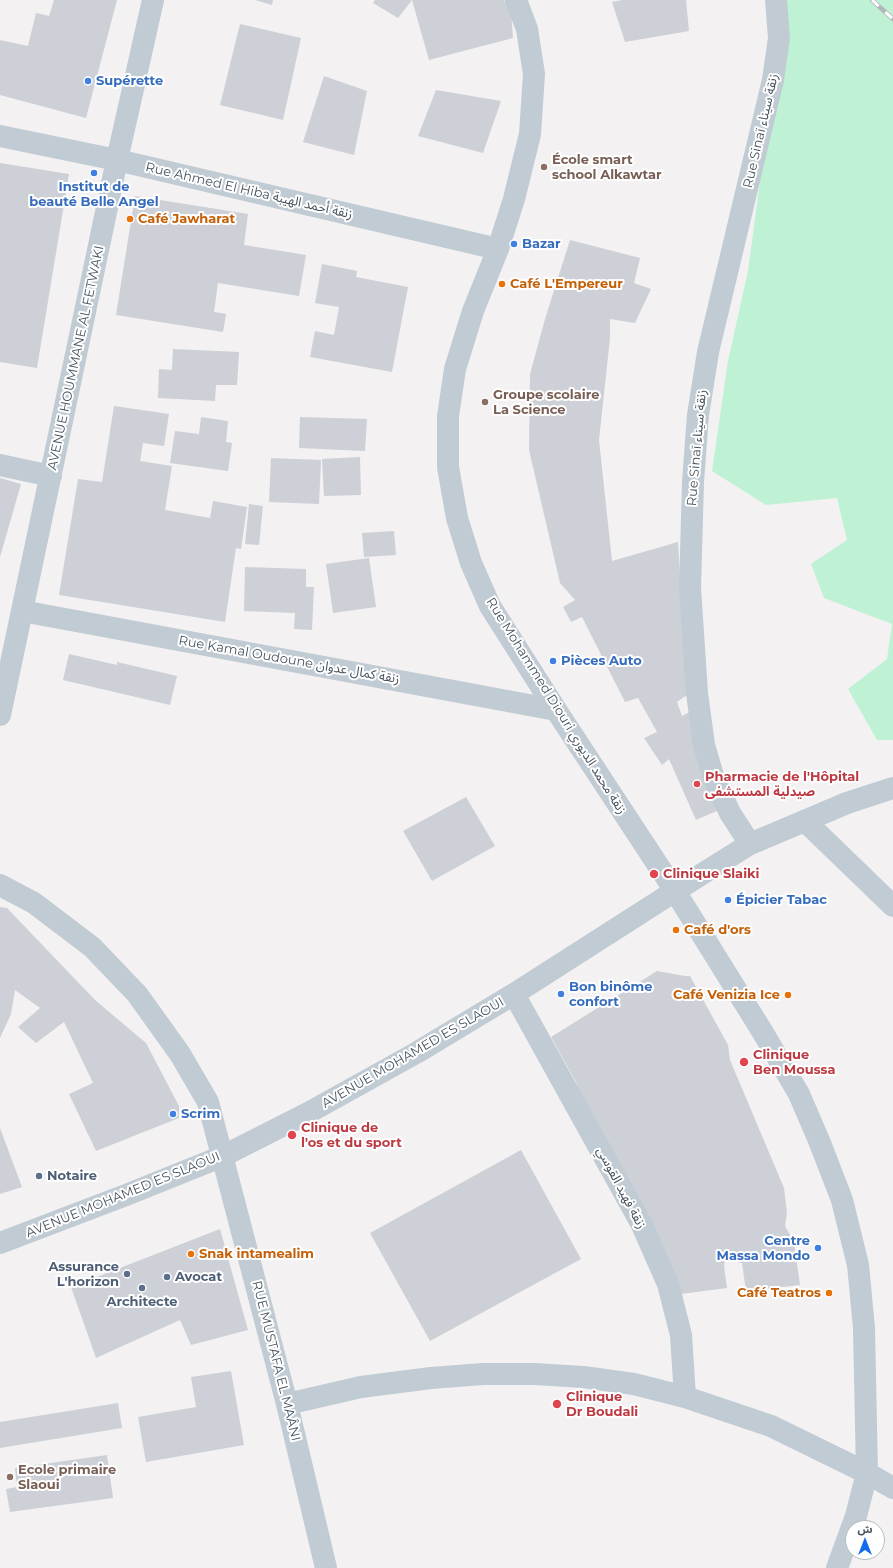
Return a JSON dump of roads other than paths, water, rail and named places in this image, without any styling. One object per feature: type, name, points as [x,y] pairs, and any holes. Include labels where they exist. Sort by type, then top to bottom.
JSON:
[{"type":"street","name":"AVENUE HOUMMANE AL FETWAKI","points":[[0,716],[117,160],[153,0]]},
{"type":"street","name":"Rue Mohammed Diouri زنقة محمد الديوري","points":[[516,0],[527,29],[534,74],[530,134],[514,199],[498,249],[473,311],[455,369],[448,416],[448,467],[457,518],[471,564],[490,606],[556,710],[675,891],[762,1031],[798,1094],[820,1143],[842,1200],[858,1265],[864,1328],[867,1473],[856,1516],[837,1568]]},
{"type":"street","name":"Rue Sinaï زنقة سيناء","points":[[750,844],[730,813],[714,779],[704,745],[697,693],[691,611],[692,489],[698,415],[708,352],[773,80],[779,38],[776,0]]},
{"type":"street","name":"Rue Ahmed El Hiba زنقة أحمد الهيبة","points":[[0,136],[117,160],[498,249]]},
{"type":"street","points":[[0,465],[51,476]]},
{"type":"street","name":"Rue Kamal Oudoune زنقة كمال عدوان","points":[[22,611],[556,710]]},
{"type":"street","name":"AVENUE MOHAMED ES SLAOUI","points":[[0,1242],[97,1206],[223,1156],[308,1114],[416,1053],[514,994],[750,844],[847,803],[893,788]]},
{"type":"street","points":[[805,821],[893,906]]},
{"type":"street","name":"RUE MUSTAFA EL MAÂNI","points":[[0,885],[34,902],[92,947],[137,994],[180,1054],[208,1102],[287,1404],[326,1568]]},
{"type":"street","name":"زنقة فهيد القوسي","points":[[514,994],[642,1225],[665,1278],[681,1335],[685,1397]]},
{"type":"street","points":[[287,1404],[361,1387],[431,1378],[483,1374],[535,1374],[583,1377],[634,1384],[685,1397],[771,1426],[867,1473],[893,1488]]},
{"type":"railway","points":[[872,0],[893,19]]},
{"type":"place","name":"Supérette","points":[[88,81]]},
{"type":"place","name":"École smart school Alkawtar","points":[[544,167]]},
{"type":"place","name":"Institut de beauté Belle Angel","points":[[94,173]]},
{"type":"place","name":"Café Jawharat","points":[[130,219]]},
{"type":"place","name":"Bazar","points":[[514,244]]},
{"type":"place","name":"Café L'Empereur","points":[[502,284]]},
{"type":"place","name":"Groupe scolaire La Science","points":[[485,402]]},
{"type":"place","name":"Pièces Auto","points":[[553,661]]},
{"type":"place","name":"Pharmacie de l'Hôpital صيدلية المستشفى","points":[[697,784]]},
{"type":"place","name":"Clinique Slaiki","points":[[654,874]]},
{"type":"place","name":"Épicier Tabac","points":[[728,900]]},
{"type":"place","name":"Café d'ors","points":[[676,930]]},
{"type":"place","name":"Bon binôme confort","points":[[561,994]]},
{"type":"place","name":"Café Venizia Ice","points":[[788,995]]},
{"type":"place","name":"Clinique Ben Moussa","points":[[744,1062]]},
{"type":"place","name":"Scrim","points":[[173,1114]]},
{"type":"place","name":"Clinique de l'os et du sport","points":[[292,1135]]},
{"type":"place","name":"Notaire","points":[[39,1176]]},
{"type":"place","name":"Centre Massa Mondo","points":[[818,1248]]},
{"type":"place","name":"Snak intamealim","points":[[191,1254]]},
{"type":"place","name":"Assurance L'horizon","points":[[127,1274]]},
{"type":"place","name":"Avocat","points":[[167,1277]]},
{"type":"place","name":"Architecte","points":[[142,1288]]},
{"type":"place","name":"Café Teatros","points":[[829,1293]]},
{"type":"place","name":"Clinique Dr Boudali","points":[[557,1404]]},
{"type":"place","name":"Ecole primaire Slaoui","points":[[10,1477]]}]
